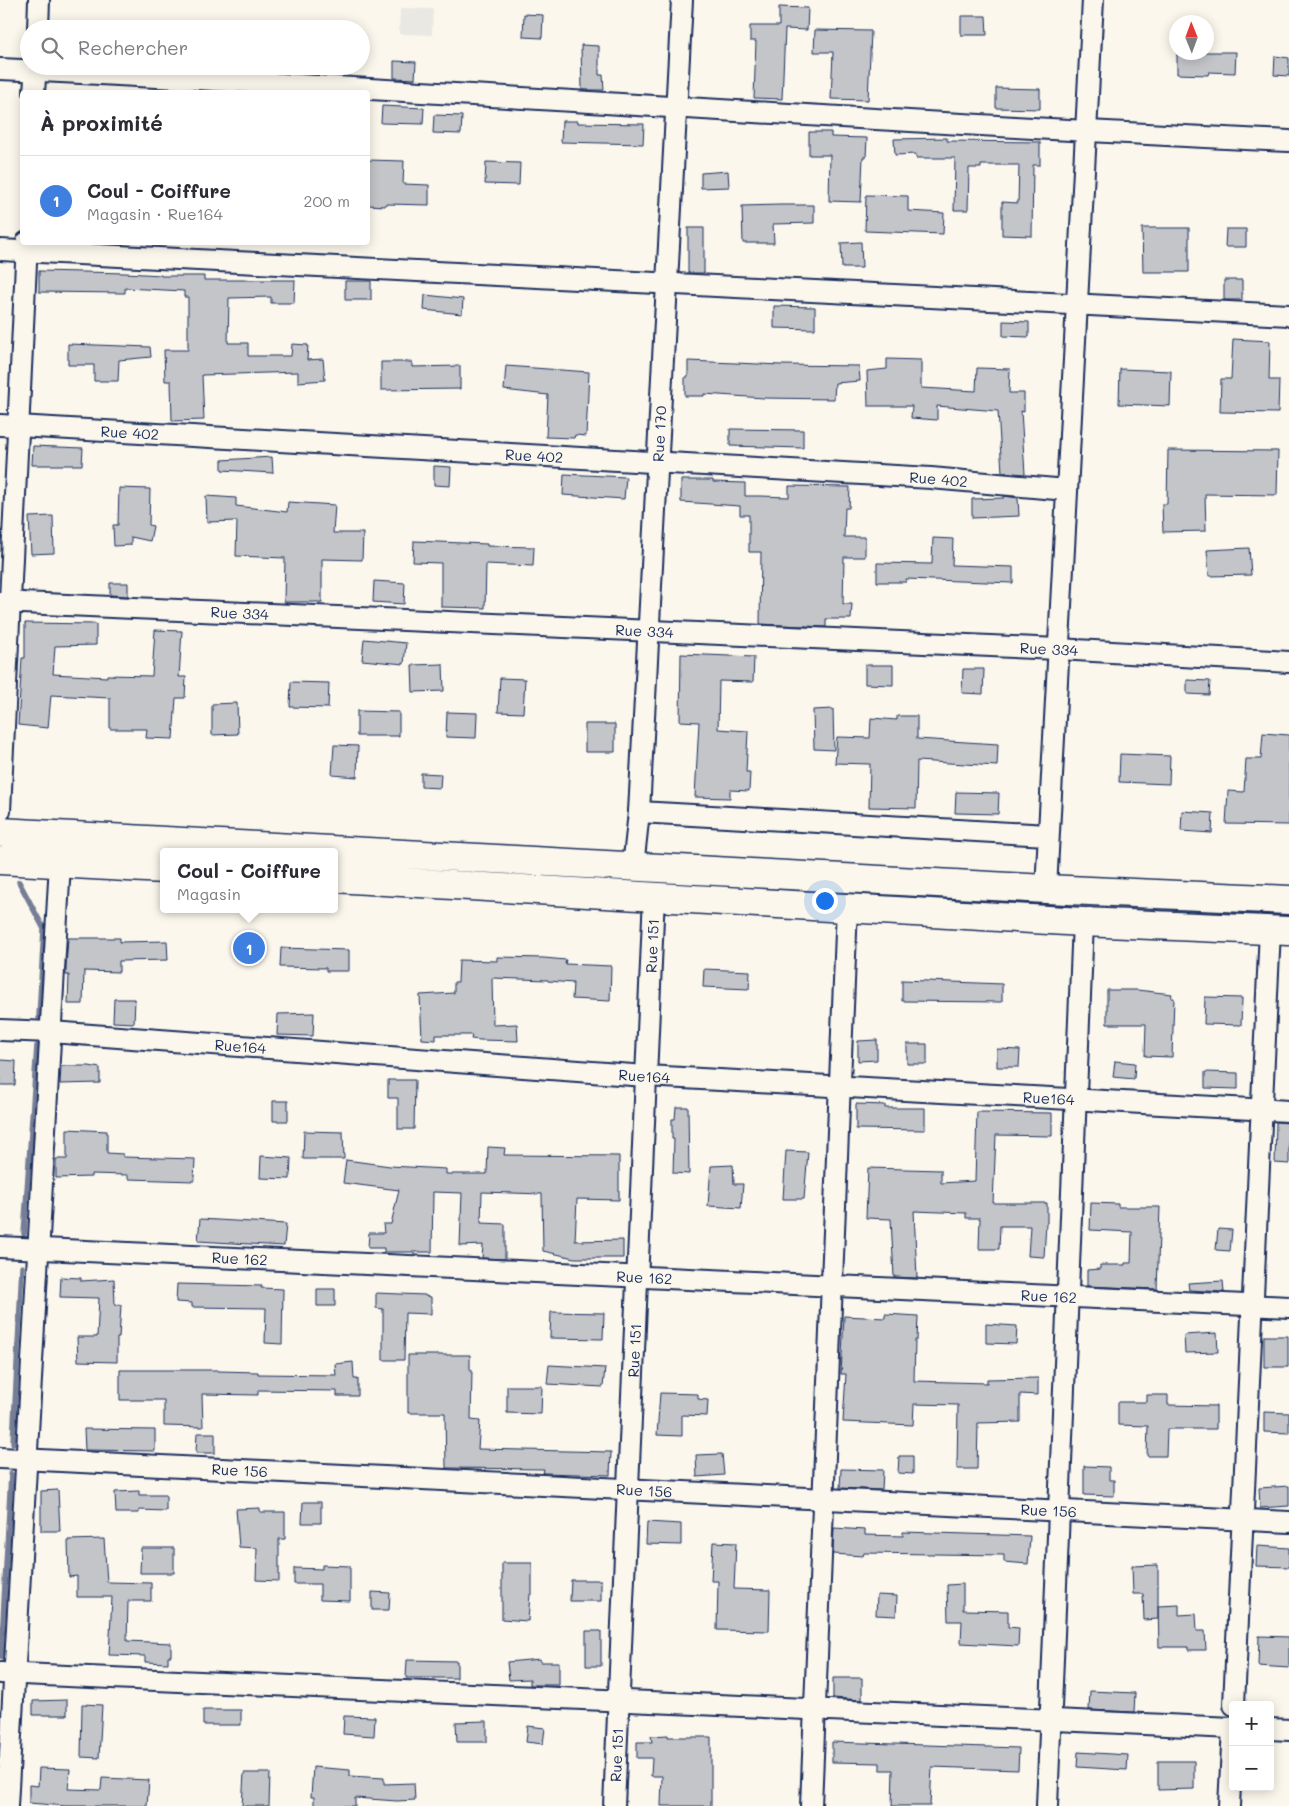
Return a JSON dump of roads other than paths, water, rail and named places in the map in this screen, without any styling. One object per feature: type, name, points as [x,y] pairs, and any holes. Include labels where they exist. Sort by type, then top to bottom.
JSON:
[{"type":"main road","points":[[0,832],[289,848]]},
{"type":"main road","points":[[338,851],[1289,900]]},
{"type":"main road","points":[[0,860],[160,868]]},
{"type":"main road","points":[[338,878],[654,895],[1083,922],[1280,931]]},
{"type":"street","points":[[38,20],[39,0]]},
{"type":"street","name":"Rue 170","points":[[633,867],[639,812],[682,0]]},
{"type":"street","points":[[1046,888],[1093,0]]},
{"type":"street","points":[[0,69],[20,68]]},
{"type":"street","points":[[34,90],[35,75]]},
{"type":"street","points":[[154,75],[1086,132],[1289,141]]},
{"type":"street","points":[[0,811],[9,426],[27,247]]},
{"type":"street","points":[[0,250],[27,247],[667,284],[1289,314]]},
{"type":"street","name":"Rue 402","points":[[9,426],[931,478],[1067,490]]},
{"type":"street","name":"Rue 334","points":[[5,602],[1058,649],[1289,662]]},
{"type":"street","points":[[639,812],[1048,836]]},
{"type":"street","points":[[7,1806],[7,1673],[25,1459],[60,863]]},
{"type":"street","name":"Rue 151","points":[[614,1806],[654,895]]},
{"type":"street","points":[[811,1806],[846,907]]},
{"type":"street","points":[[1047,1806],[1083,922]]},
{"type":"street","points":[[1234,1701],[1262,1110],[1280,931]]},
{"type":"street","name":"Rue164","points":[[0,1030],[51,1032],[646,1076],[1289,1111]]},
{"type":"street","name":"Rue 162","points":[[0,1247],[1289,1307]]},
{"type":"street","name":"Rue 156","points":[[0,1458],[1289,1522]]},
{"type":"street","points":[[7,1673],[1229,1727]]},
{"type":"street","points":[[1274,1730],[1289,1730]]},
{"type":"street","points":[[1229,1806],[1232,1746]]},
{"type":"waterway","points":[[19,882],[44,929],[39,1017]]},
{"type":"waterway","points":[[24,1234],[37,1046]]},
{"type":"waterway","points":[[13,1443],[22,1267]]},
{"type":"waterway","points":[[1,1657],[11,1474]]},
{"type":"place","name":"Coul - Coiffure","points":[[249,948]]}]
